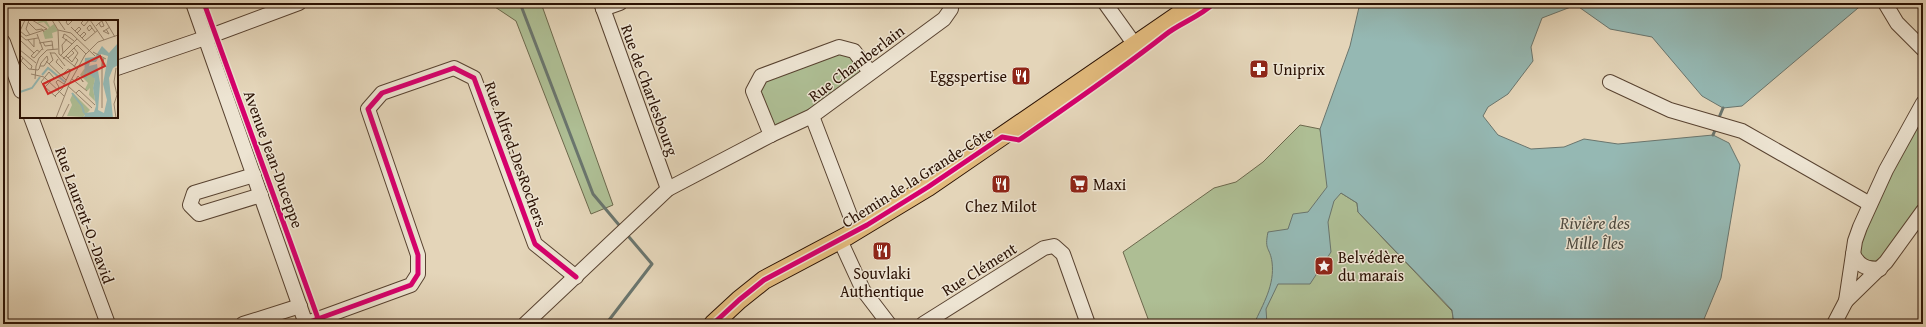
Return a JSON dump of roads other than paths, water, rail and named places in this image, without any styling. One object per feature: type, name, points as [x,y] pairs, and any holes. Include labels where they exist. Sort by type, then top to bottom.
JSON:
[{"type":"main road","name":"Chemin de la Grande-Côte","points":[[713,324],[764,280],[856,231],[972,157],[1196,3]]},
{"type":"street","name":"Avenue Jean-Duceppe","points":[[193,3],[300,306],[305,324]]},
{"type":"street","points":[[118,68],[205,38],[299,3]]},
{"type":"street","points":[[602,6],[620,3]]},
{"type":"street","name":"Rue Chamberlain","points":[[525,324],[668,189],[771,135],[812,116],[944,19],[951,9],[951,3]]},
{"type":"street","points":[[1105,3],[1135,45]]},
{"type":"street","points":[[1885,3],[1896,23],[1923,49]]},
{"type":"street","name":"Rue de Charlesbourg","points":[[602,6],[668,189]]},
{"type":"street","points":[[3,42],[20,88]]},
{"type":"street","points":[[771,135],[753,91],[761,76],[839,47],[854,51],[870,72]]},
{"type":"street","name":"Rue Alfred-DesRochers","points":[[305,324],[411,285],[418,274],[418,255],[368,109],[382,93],[454,68],[474,78],[535,244],[576,277]]},
{"type":"street","points":[[1610,82],[1670,110],[1742,131],[1870,204]]},
{"type":"street","points":[[1834,324],[1846,301],[1853,254],[1860,227],[1870,204],[1923,103]]},
{"type":"street","name":"Rue Chamberlain","points":[[812,116],[856,231]]},
{"type":"street","name":"Rue Laurent-O.-David","points":[[31,118],[108,324]]},
{"type":"street","name":"Avenue Jean-Duceppe","points":[[254,175],[194,193],[190,205],[199,214],[261,195]]},
{"type":"street","points":[[1846,301],[1886,262],[1923,211]]},
{"type":"street","points":[[840,240],[863,290],[889,324]]},
{"type":"street","name":"Rue Clément","points":[[923,324],[1044,248],[1054,246],[1063,254],[1088,324]]},
{"type":"street","points":[[1853,254],[1860,265],[1871,269],[1880,269]]},
{"type":"street","points":[[243,324],[300,306]]},
{"type":"water","name":"Rivière des Mille Îles","points":[[1360,3],[1864,3],[1742,106],[1723,108],[1702,96],[1652,37],[1610,29],[1576,5],[1542,18],[1531,47],[1533,61],[1508,94],[1488,107],[1483,116],[1498,135],[1531,149],[1564,147],[1584,139],[1618,144],[1713,135],[1729,143],[1740,165],[1721,278],[1702,324],[1454,324],[1452,310],[1358,212],[1357,203],[1341,193],[1334,201],[1328,222],[1331,252],[1310,284],[1278,284],[1266,309],[1267,324],[1254,324],[1268,294],[1272,279],[1272,262],[1267,246],[1268,232],[1288,229],[1293,214],[1308,212],[1327,187],[1320,129],[1350,46]]},
{"type":"waterway","points":[[520,3],[593,194],[619,225]]},
{"type":"waterway","points":[[1718,120],[1723,108]]},
{"type":"waterway","points":[[1713,135],[1716,128]]},
{"type":"waterway","points":[[606,324],[652,264],[629,237]]},
{"type":"place","name":"Uniprix","points":[[1259,69]]},
{"type":"place","name":"Eggspertise","points":[[1021,76]]},
{"type":"place","name":"Chez Milot","points":[[1001,184]]},
{"type":"place","name":"Maxi","points":[[1079,184]]},
{"type":"place","name":"Souvlaki Authentique","points":[[882,251]]},
{"type":"place","name":"Belvédère du marais","points":[[1324,266]]}]
